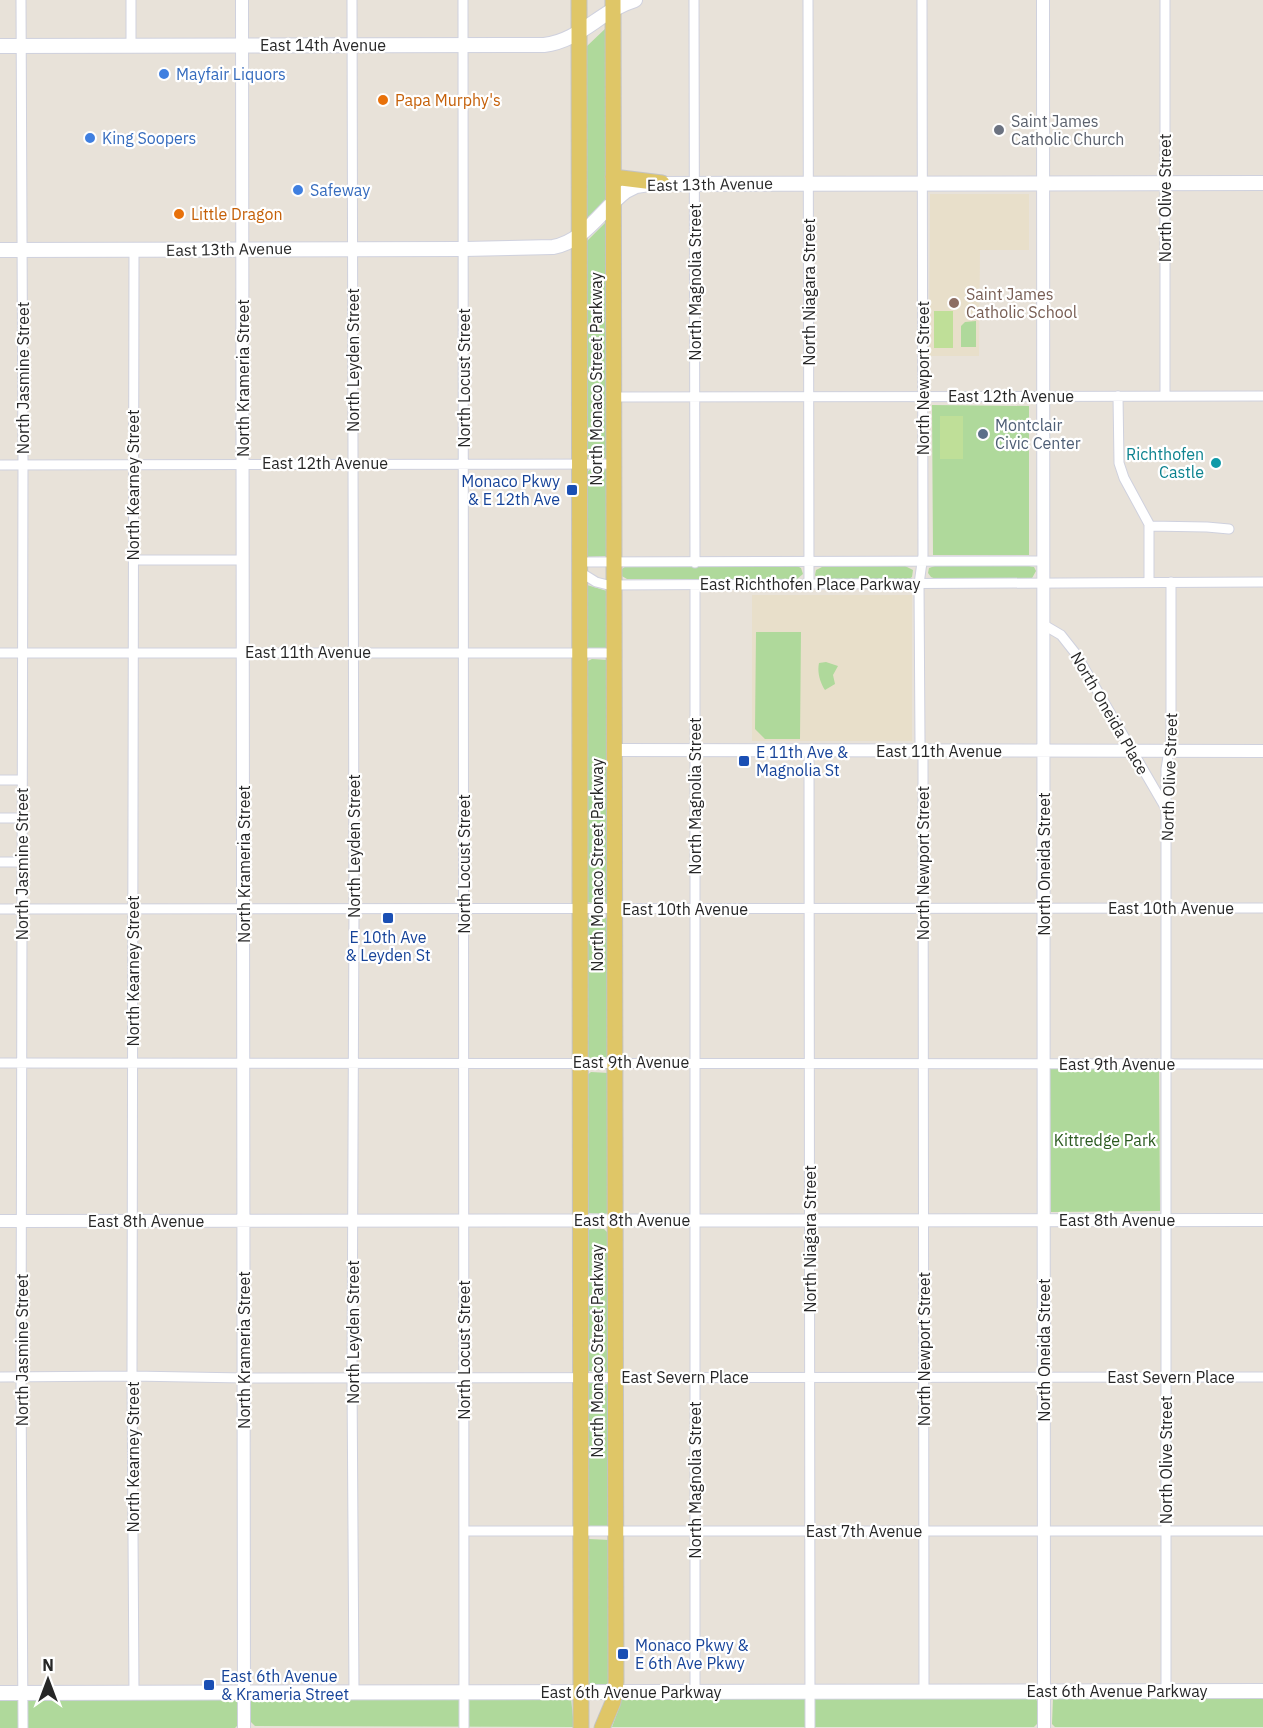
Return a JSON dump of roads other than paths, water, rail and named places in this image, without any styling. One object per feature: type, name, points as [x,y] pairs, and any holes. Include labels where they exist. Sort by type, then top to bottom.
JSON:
[{"type":"main road","name":"North Monaco Street Parkway","points":[[579,0],[581,1728]]},
{"type":"main road","name":"East 14th Avenue","points":[[0,45],[544,45],[558,43],[578,34],[613,5],[635,0]]},
{"type":"main road","name":"North Monaco Street Parkway","points":[[602,1728],[615,1692],[613,5]]},
{"type":"main road","points":[[613,177],[662,183]]},
{"type":"main road","name":"East 13th Avenue","points":[[0,250],[553,247],[564,245],[578,236],[613,202],[636,186],[662,183],[1263,183]]},
{"type":"main road","name":"East 6th Avenue Parkway","points":[[0,1693],[1263,1691]]},
{"type":"street","name":"North Jasmine Street","points":[[21,0],[23,1728]]},
{"type":"street","points":[[131,0],[131,45]]},
{"type":"street","name":"North Krameria Street","points":[[242,0],[244,1728]]},
{"type":"street","name":"North Leyden Street","points":[[352,0],[354,1692]]},
{"type":"street","name":"North Locust Street","points":[[463,0],[464,1728]]},
{"type":"street","name":"North Magnolia Street","points":[[694,0],[695,563]]},
{"type":"street","name":"North Niagara Street","points":[[808,0],[809,585]]},
{"type":"street","name":"North Newport Street","points":[[922,0],[923,561],[919,584],[924,908],[924,1691]]},
{"type":"street","name":"North Oneida Street","points":[[1043,0],[1044,1728]]},
{"type":"street","name":"North Olive Street","points":[[1165,0],[1165,396]]},
{"type":"street","name":"North Kearney Street","points":[[134,250],[132,1376],[134,1693]]},
{"type":"street","points":[[1118,396],[1120,468],[1149,526],[1149,582]]},
{"type":"street","name":"East 12th Avenue","points":[[615,397],[1263,396]]},
{"type":"street","name":"East 12th Avenue","points":[[0,465],[615,464]]},
{"type":"street","points":[[1149,526],[1229,529]]},
{"type":"street","points":[[133,560],[243,560]]},
{"type":"street","name":"East Richthofen Place Parkway","points":[[580,567],[615,563],[1044,561]]},
{"type":"street","name":"East Richthofen Place Parkway","points":[[580,567],[596,582],[615,585],[1263,582]]},
{"type":"street","name":"North Olive Street","points":[[1166,1691],[1166,769],[1170,738],[1171,582]]},
{"type":"street","name":"North Magnolia Street","points":[[695,585],[695,1692]]},
{"type":"street","name":"North Oneida Place","points":[[1044,625],[1058,633],[1071,646],[1166,809]]},
{"type":"street","name":"East 11th Avenue","points":[[0,653],[615,653]]},
{"type":"street","name":"East 11th Avenue","points":[[615,750],[1263,751]]},
{"type":"street","name":"North Niagara Street","points":[[809,751],[810,1728]]},
{"type":"street","points":[[0,780],[22,780]]},
{"type":"street","points":[[0,818],[22,818]]},
{"type":"street","points":[[0,862],[22,862]]},
{"type":"street","name":"East 10th Avenue","points":[[0,909],[1263,908]]},
{"type":"street","name":"East 9th Avenue","points":[[0,1063],[1263,1064]]},
{"type":"street","name":"East 8th Avenue","points":[[0,1221],[1263,1220]]},
{"type":"street","name":"East Severn Place","points":[[0,1377],[1263,1377]]},
{"type":"street","name":"East 7th Avenue","points":[[464,1531],[1263,1531]]},
{"type":"place","name":"Mayfair Liquors","points":[[164,74]]},
{"type":"place","name":"Papa Murphy's","points":[[383,100]]},
{"type":"place","name":"Saint James Catholic Church","points":[[999,130]]},
{"type":"place","name":"King Soopers","points":[[90,138]]},
{"type":"place","name":"Safeway","points":[[298,190]]},
{"type":"place","name":"Little Dragon","points":[[179,214]]},
{"type":"place","name":"Saint James Catholic School","points":[[954,303]]},
{"type":"place","name":"Montclair Civic Center","points":[[983,434]]},
{"type":"place","name":"Richthofen Castle","points":[[1216,463]]},
{"type":"place","name":"Monaco Pkwy & E 12th Ave","points":[[572,490]]},
{"type":"place","name":"E 11th Ave & Magnolia St","points":[[744,761]]},
{"type":"place","name":"E 10th Ave & Leyden St","points":[[388,918]]},
{"type":"place","name":"Monaco Pkwy & E 6th Ave Pkwy","points":[[623,1654]]},
{"type":"place","name":"East 6th Avenue & Krameria Street","points":[[209,1685]]},
{"type":"park label","name":"Kittredge Park","points":[[1105,1140]]}]
